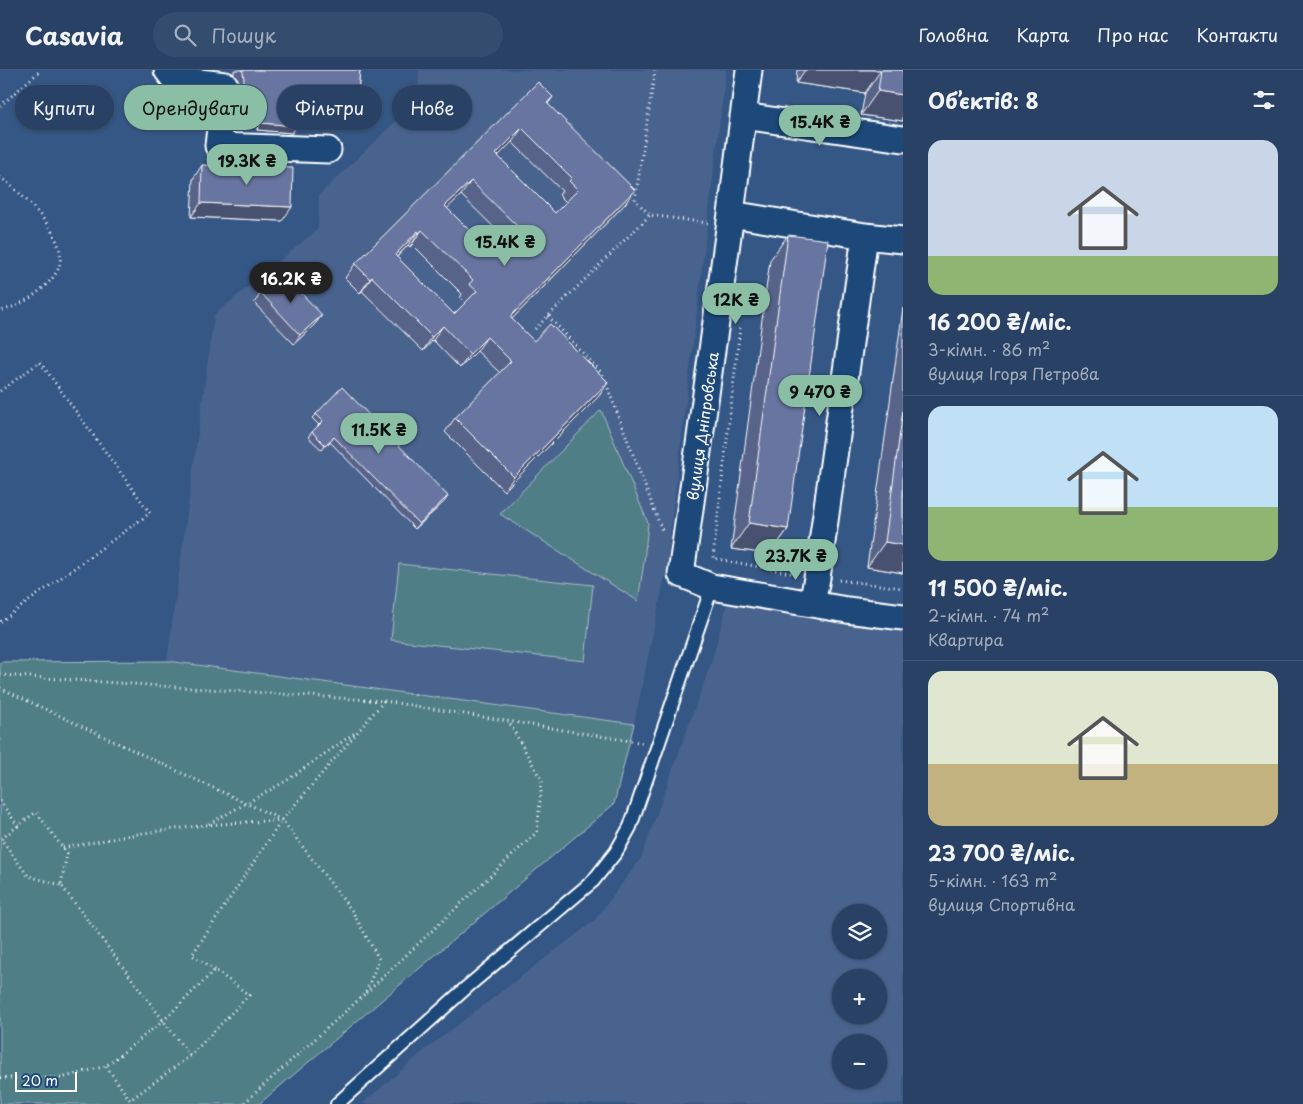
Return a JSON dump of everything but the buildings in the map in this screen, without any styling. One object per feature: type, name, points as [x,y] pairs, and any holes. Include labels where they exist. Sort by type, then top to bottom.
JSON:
[{"type":"street","points":[[167,70],[174,79],[225,85],[218,146],[328,150]]},
{"type":"street","name":"вулиця Дніпровська","points":[[712,587],[681,574],[722,220],[743,116],[749,70]]},
{"type":"street","points":[[743,116],[903,138]]},
{"type":"street","points":[[722,220],[903,240]]},
{"type":"street","points":[[812,604],[865,236]]},
{"type":"street","points":[[712,587],[903,617]]},
{"type":"lane","points":[[337,1104],[467,987],[593,881],[616,852],[630,827],[712,587]]},
{"type":"path","points":[[0,106],[41,70]]},
{"type":"path","points":[[655,70],[635,200],[650,215],[722,220]]},
{"type":"path","points":[[0,177],[40,214],[55,237],[61,256],[58,270],[42,289],[17,305],[0,310]]},
{"type":"path","points":[[535,329],[650,215]]},
{"type":"path","points":[[548,316],[602,373],[663,535]]},
{"type":"path","points":[[741,325],[713,558],[817,578],[903,588]]},
{"type":"path","points":[[0,391],[40,362],[150,513],[0,622]]},
{"type":"path","points":[[0,675],[384,701],[658,746]]},
{"type":"path","points":[[0,688],[282,820],[352,910],[379,959],[365,994]]},
{"type":"path","points":[[106,1066],[130,1100],[190,1056],[249,995],[192,955],[282,820],[384,701]]},
{"type":"path","points":[[243,1104],[365,994],[537,832],[542,781],[509,721]]},
{"type":"path","points":[[206,826],[286,781],[361,728]]},
{"type":"path","points":[[0,801],[18,826]]},
{"type":"path","points":[[61,885],[67,853],[36,812],[1,839],[28,876],[61,885],[190,1056]]},
{"type":"path","points":[[64,848],[143,833],[282,820]]},
{"type":"path","points":[[0,850],[7,848]]},
{"type":"path","points":[[0,1078],[61,1078],[106,1066],[163,1021],[215,970]]},
{"type":"shaded area","points":[[419,70],[726,70],[667,566],[634,724],[167,661],[214,315],[318,229],[319,195],[392,125],[392,130],[472,130],[472,85],[418,85]]},
{"type":"shaded area","points":[[729,597],[903,624],[903,1104],[362,1104],[426,1049],[594,921],[641,858],[711,663]]},
{"type":"green space","points":[[601,410],[648,523],[638,601],[500,514]]},
{"type":"green space","points":[[399,564],[593,585],[585,661],[391,640]]},
{"type":"green space","points":[[167,661],[634,724],[614,804],[259,1104],[0,1104],[0,662]]}]
